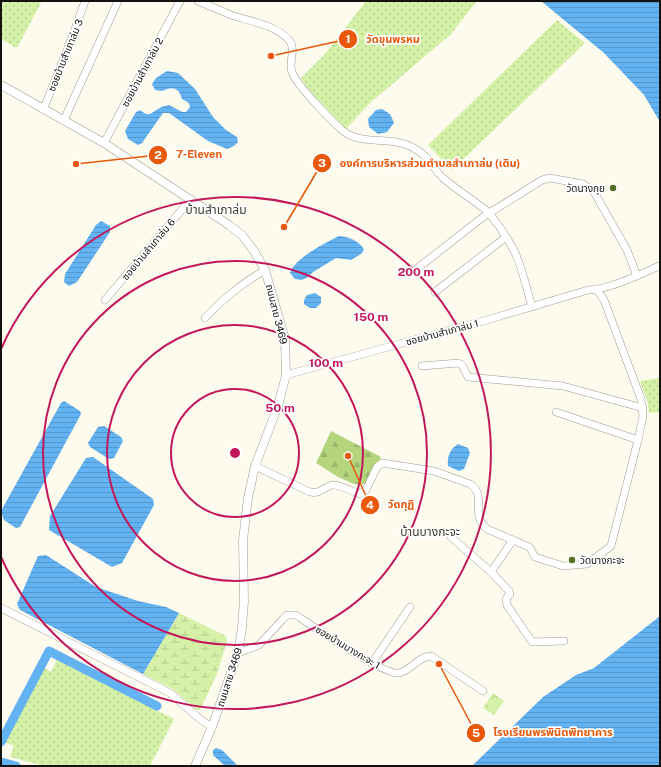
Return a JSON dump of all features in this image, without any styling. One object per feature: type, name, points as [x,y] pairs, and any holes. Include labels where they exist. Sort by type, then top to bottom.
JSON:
[{"type":"street","name":"ซอยบ้านสำเภาล่ม 3","points":[[44,108],[71,41],[85,1]]},
{"type":"street","points":[[64,120],[118,1]]},
{"type":"street","name":"ซอยบ้านสำเภาล่ม 2","points":[[104,143],[180,1]]},
{"type":"street","points":[[198,1],[232,15],[256,22],[280,33],[289,40],[293,47],[291,71],[295,80],[344,131],[354,137],[404,143],[416,149],[428,159],[437,173],[451,186],[470,197],[489,213],[517,255],[532,307]]},
{"type":"street","name":"ถนนสาย 3469","points":[[1,85],[104,143],[191,199],[242,235],[254,251],[265,270],[285,339],[286,375],[278,406],[255,466],[248,498],[244,526],[244,601],[238,653],[212,727],[195,766]]},
{"type":"street","points":[[414,271],[489,213],[542,180],[550,178],[583,184],[594,192],[627,250],[637,276]]},
{"type":"street","name":"ซอยบ้านสำเภาล่ม 6","points":[[105,300],[191,199]]},
{"type":"street","points":[[435,292],[506,237]]},
{"type":"street","name":"ซอยบ้านสำเภาล่ม 1","points":[[286,375],[588,290],[597,290],[637,276],[659,266]]},
{"type":"street","points":[[205,318],[224,298],[243,283],[265,270]]},
{"type":"street","points":[[255,466],[315,493],[320,492],[332,485],[337,485],[360,494],[364,493],[377,467],[382,463],[434,471],[475,487],[478,493],[478,519],[487,529],[529,547],[532,549],[535,558],[563,566],[587,564],[611,546],[643,416],[641,399],[604,300],[597,290]]},
{"type":"street","points":[[422,366],[458,363],[462,365],[468,376],[563,386],[643,408]]},
{"type":"street","points":[[556,412],[638,440]]},
{"type":"street","points":[[451,537],[491,572],[509,591],[510,594],[506,599],[507,605],[532,642],[564,641]]},
{"type":"street","points":[[491,572],[513,540]]},
{"type":"street","points":[[372,663],[410,607]]},
{"type":"street","points":[[1,608],[170,693],[201,720],[212,727]]},
{"type":"street","name":"ซอยบ้านบางกะจะ 1","points":[[238,653],[259,645],[283,619],[287,616],[296,615],[372,663],[393,673],[399,673],[424,656],[431,656],[483,691]]},
{"type":"green space","points":[[1,1],[42,1],[17,48],[1,39]]},
{"type":"green space","points":[[366,1],[477,1],[450,35],[370,103],[346,129],[308,89],[301,78],[326,53]]},
{"type":"green space","points":[[557,20],[585,43],[452,170],[428,145]]},
{"type":"green space","points":[[660,378],[660,412],[649,413],[648,403],[640,381]]},
{"type":"green space","points":[[331,431],[381,457],[367,484],[354,484],[338,477],[316,463]]},
{"type":"green space","points":[[179,613],[226,636],[227,641],[217,674],[200,710],[197,710],[173,689],[143,674]]},
{"type":"green space","points":[[57,660],[174,719],[150,766],[44,766],[10,757],[14,746],[4,742],[44,668],[51,672]]},
{"type":"green space","points":[[493,693],[504,701],[494,715],[483,708]]},
{"type":"water","points":[[541,1],[660,1],[660,122],[644,95],[604,53]]},
{"type":"water","points":[[167,71],[178,73],[195,89],[213,117],[226,130],[237,137],[238,142],[234,146],[227,149],[208,141],[169,113],[163,113],[142,143],[138,145],[128,139],[125,131],[136,112],[140,110],[146,114],[150,114],[169,105],[182,112],[186,112],[190,107],[189,103],[182,99],[179,92],[175,89],[169,88],[162,91],[155,90],[152,84],[156,78]]},
{"type":"water","points":[[382,109],[390,114],[394,123],[387,132],[378,134],[369,127],[368,119],[376,110]]},
{"type":"water","points":[[101,221],[110,226],[110,232],[77,282],[69,286],[64,282],[65,274],[96,225]]},
{"type":"water","points":[[339,236],[354,240],[360,244],[364,250],[361,254],[351,260],[336,258],[313,272],[308,277],[302,280],[295,279],[290,273],[298,262],[311,252]]},
{"type":"water","points":[[315,293],[321,297],[321,303],[316,308],[310,308],[304,304],[304,300],[307,295]]},
{"type":"water","points":[[64,401],[80,411],[81,414],[20,527],[16,528],[4,520],[1,511],[61,403]]},
{"type":"water","points":[[104,426],[121,437],[123,441],[114,458],[109,459],[90,447],[88,443],[98,427]]},
{"type":"water","points":[[458,444],[468,448],[470,453],[464,469],[459,471],[448,466],[451,451]]},
{"type":"water","points":[[93,457],[153,499],[154,505],[122,563],[112,567],[49,530],[50,516],[86,458]]},
{"type":"water","points":[[46,555],[96,587],[138,601],[166,607],[179,613],[143,674],[20,610],[17,604],[38,556]]},
{"type":"water","points":[[660,616],[660,766],[472,766],[543,697],[576,675],[594,668]]},
{"type":"water","points":[[216,748],[222,750],[238,766],[225,766],[213,755],[213,750]]},
{"type":"waterway","points":[[1,742],[49,651],[157,706]]},
{"type":"waterway","points":[[1,762],[16,766]]},
{"type":"place","name":"วัดขุนพรหม","points":[[271,56]]},
{"type":"place","name":"7-Eleven","points":[[76,164]]},
{"type":"place","name":"วัดนางกุย","points":[[613,188]]},
{"type":"place","name":"องค์การบริหารส่วนตำบลสำเภาล่ม (เดิม)","points":[[284,227]]},
{"type":"place","name":"วัดกุฏิ","points":[[348,456]]},
{"type":"place","name":"วัดบางกะจะ","points":[[572,560]]},
{"type":"place","name":"โรงเรียนพรพินิตพิทยาคาร","points":[[439,664]]},
{"type":"district","name":"บ้านสำเภาล่ม","points":[[216,210]]},
{"type":"district","name":"บ้านบางกะจะ","points":[[430,532]]}]
